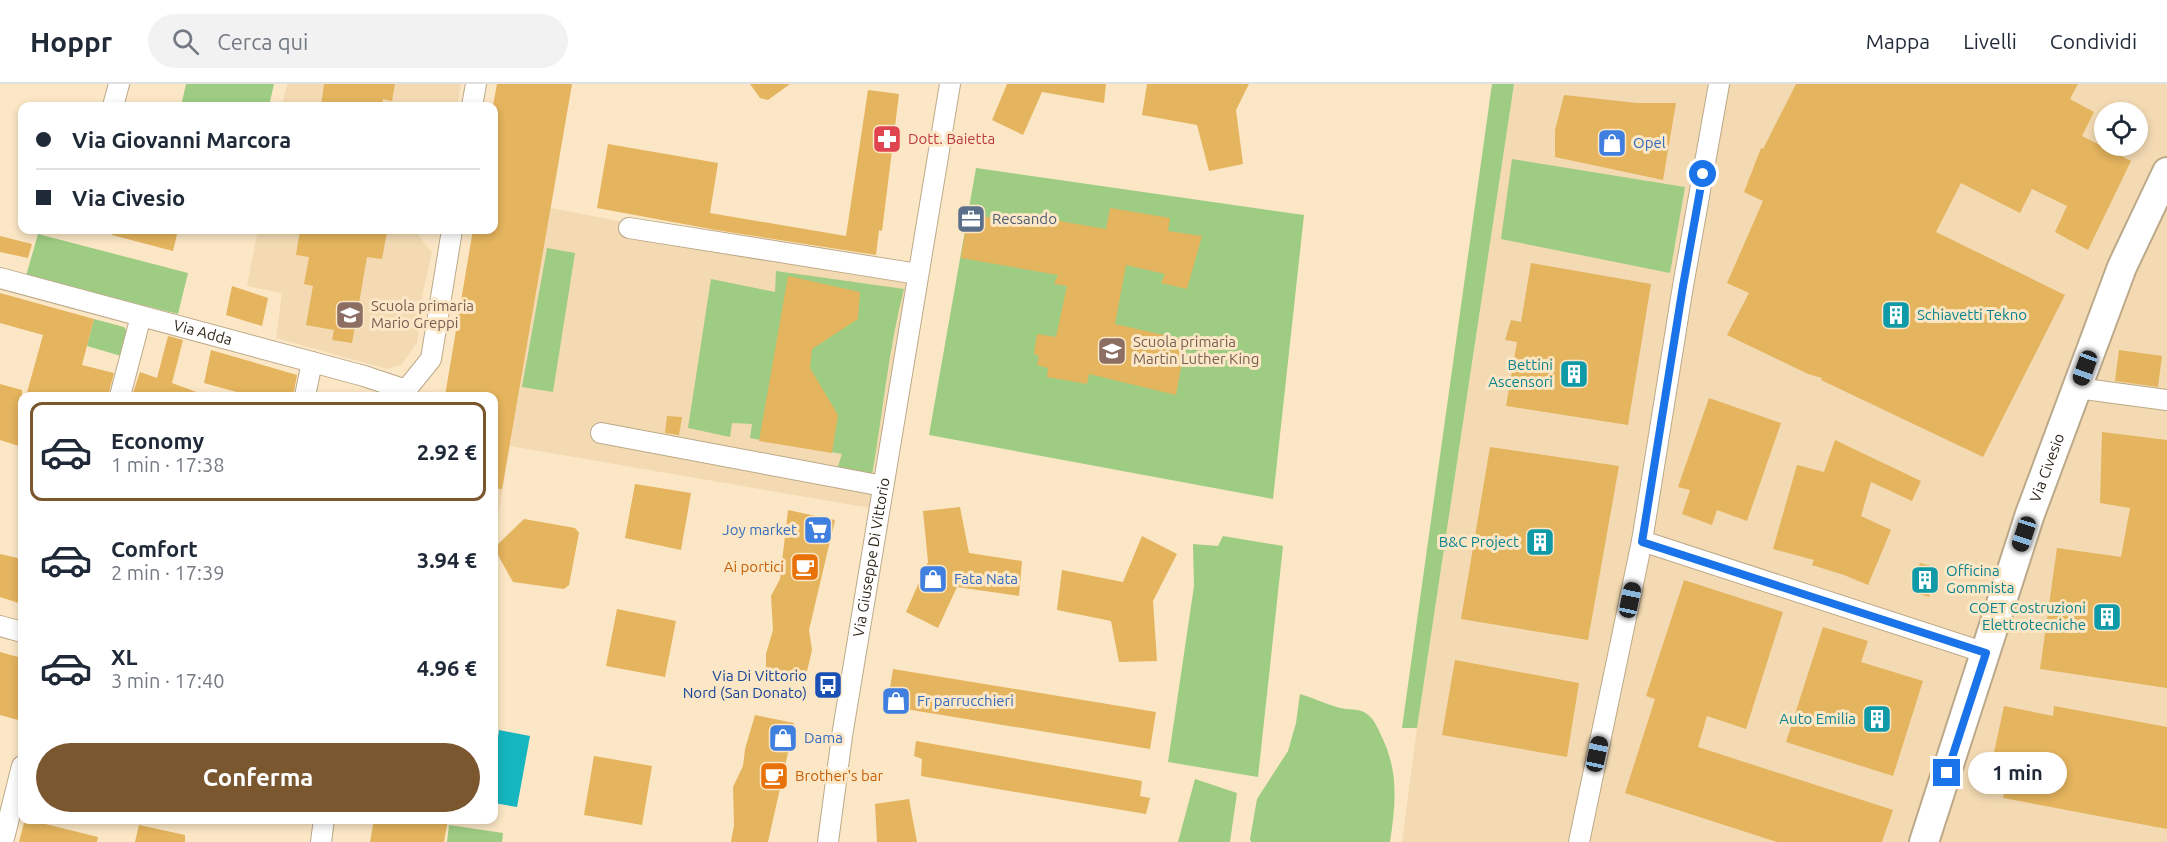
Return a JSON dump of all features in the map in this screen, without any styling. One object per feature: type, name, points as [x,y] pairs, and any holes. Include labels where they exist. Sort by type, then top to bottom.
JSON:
[{"type":"street","points":[[114,102],[119,84]]},
{"type":"street","points":[[473,102],[476,84]]},
{"type":"street","name":"Via Giuseppe Di Vittorio","points":[[828,842],[842,736],[950,84]]},
{"type":"street","points":[[1579,842],[1642,542],[1683,286],[1719,84]]},
{"type":"street","name":"Via Civesio","points":[[1924,842],[2030,514],[2122,267],[2167,172]]},
{"type":"street","points":[[628,228],[918,273]]},
{"type":"street","points":[[409,392],[431,359],[451,234]]},
{"type":"street","name":"Via Adda","points":[[0,278],[364,376],[405,392]]},
{"type":"street","points":[[121,392],[141,316]]},
{"type":"street","points":[[305,392],[312,362]]},
{"type":"street","points":[[2077,388],[2167,400]]},
{"type":"street","points":[[601,433],[883,486]]},
{"type":"street","points":[[1642,542],[1986,653]]},
{"type":"street","points":[[0,626],[18,631]]},
{"type":"street","points":[[3,842],[18,782]]},
{"type":"street","points":[[321,842],[323,824]]},
{"type":"shaded area","points":[[287,84],[461,84],[458,102],[283,102]]},
{"type":"shaded area","points":[[497,84],[572,84],[551,208],[908,277],[870,508],[510,446],[498,517],[498,392],[446,392],[472,234],[498,234],[498,102],[494,102]]},
{"type":"shaded area","points":[[1514,84],[2167,84],[2167,842],[1402,842],[1417,728]]},
{"type":"shaded area","name":"Scuola primaria Mario Greppi","points":[[257,234],[419,234],[432,253],[423,292],[417,343],[401,365],[387,369],[276,338],[282,293],[247,286]]},
{"type":"green space","points":[[186,84],[274,84],[270,102],[182,102]]},
{"type":"green space","points":[[1492,84],[1514,84],[1417,728],[1402,728]]},
{"type":"green space","points":[[1512,159],[1685,187],[1670,273],[1501,239]]},
{"type":"green space","name":"Scuola primaria Martin Luther King","points":[[976,168],[1304,215],[1273,499],[929,435]]},
{"type":"green space","points":[[38,234],[188,273],[178,314],[26,276]]},
{"type":"green space","points":[[547,248],[575,253],[553,392],[522,387]]},
{"type":"green space","points":[[776,271],[904,289],[898,312],[872,475],[836,472],[842,454],[750,438],[752,424],[732,423],[730,437],[688,428],[711,279],[775,292]]},
{"type":"green space","points":[[94,319],[124,327],[127,332],[121,356],[87,346]]},
{"type":"green space","points":[[1223,536],[1283,546],[1258,777],[1168,762],[1194,586],[1193,544],[1218,546]]},
{"type":"green space","points":[[1300,694],[1340,708],[1364,712],[1375,722],[1386,747],[1393,773],[1394,813],[1390,842],[1251,842],[1257,799],[1288,751],[1296,723]]},
{"type":"green space","points":[[1195,779],[1237,793],[1230,842],[1178,842]]},
{"type":"green space","points":[[449,825],[503,833],[502,842],[447,842]]},
{"type":"water","points":[[499,730],[530,736],[517,807],[498,804]]},
{"type":"building","points":[[324,84],[395,84],[392,101],[383,99],[383,102],[322,102]]},
{"type":"building","points":[[497,84],[572,84],[502,489],[498,488],[498,392],[446,392],[472,234],[498,234],[498,102],[494,102]]},
{"type":"building","points":[[750,84],[790,84],[768,100],[760,98]]},
{"type":"building","points":[[1007,84],[1106,84],[1104,103],[1042,92],[1023,135],[992,120]]},
{"type":"building","points":[[1147,84],[1249,84],[1236,110],[1243,164],[1209,171],[1197,125],[1142,115]]},
{"type":"building","points":[[1796,84],[2078,84],[2070,99],[2094,112],[2082,136],[2094,142],[2094,156],[2121,156],[2131,161],[2088,250],[2055,232],[2067,206],[2032,189],[2020,213],[1961,183],[1936,232],[2065,295],[1983,457],[1821,380],[1822,378],[1808,374],[1727,335],[1749,293],[1727,283],[1763,201],[1744,192],[1761,148],[1763,149]]},
{"type":"building","points":[[868,90],[899,94],[882,231],[879,230],[876,255],[716,230],[597,208],[608,144],[718,163],[710,213],[846,236]]},
{"type":"building","name":"Opel","points":[[1564,95],[1637,103],[1676,103],[1663,180],[1555,157],[1555,130]]},
{"type":"building","points":[[1110,208],[1170,218],[1168,231],[1202,236],[1187,289],[1161,283],[1165,274],[1126,265],[1115,324],[1186,340],[1176,395],[1089,374],[1087,384],[1047,377],[1048,368],[1037,365],[1039,356],[1034,354],[1037,334],[1056,337],[1067,286],[1054,284],[1058,275],[961,258],[968,213],[1027,225],[1031,213],[1106,229]]},
{"type":"building","points":[[112,234],[177,234],[173,251]]},
{"type":"building","points":[[299,234],[387,234],[382,259],[367,257],[352,343],[332,340],[334,330],[306,325],[313,286],[304,284],[309,257],[296,255]]},
{"type":"building","points":[[0,236],[32,244],[28,258],[0,252]]},
{"type":"building","name":"Bettini Ascensori","points":[[1531,263],[1651,284],[1628,425],[1506,406],[1517,342],[1505,340],[1511,320],[1521,322]]},
{"type":"building","points":[[788,276],[860,292],[858,319],[812,349],[810,368],[838,415],[832,453],[759,441]]},
{"type":"building","points":[[232,286],[268,298],[262,326],[226,315]]},
{"type":"building","points":[[0,293],[94,319],[82,365],[114,373],[109,392],[27,392],[43,335],[0,323]]},
{"type":"building","points":[[168,336],[183,340],[172,383],[197,392],[133,392],[140,372],[157,378]]},
{"type":"building","points":[[211,350],[297,375],[294,392],[237,392],[204,383]]},
{"type":"building","points":[[2119,350],[2162,356],[2158,387],[2115,381]]},
{"type":"building","points":[[0,384],[22,390],[22,392],[18,392],[18,446],[0,440]]},
{"type":"building","points":[[1709,398],[1781,423],[1747,521],[1717,510],[1712,525],[1682,514],[1690,490],[1678,487]]},
{"type":"building","points":[[667,416],[682,417],[679,435],[665,433]]},
{"type":"building","name":"COET Costruzioni Elettrotecniche","points":[[2102,432],[2167,440],[2167,688],[2040,669],[2057,548],[2121,557],[2130,508],[2100,503]]},
{"type":"building","points":[[1835,440],[1921,481],[1912,501],[1871,482],[1861,516],[1891,530],[1868,585],[1812,565],[1814,560],[1773,549],[1797,465],[1824,472]]},
{"type":"building","name":"B&C Project","points":[[1490,447],[1619,466],[1588,640],[1461,619]]},
{"type":"building","points":[[635,484],[691,493],[681,550],[625,538]]},
{"type":"building","points":[[960,507],[969,553],[1022,561],[1019,596],[957,587],[938,628],[906,612],[928,562],[923,511]]},
{"type":"building","points":[[788,510],[835,520],[809,630],[812,650],[804,684],[766,675],[766,654],[773,630],[771,596],[780,579]]},
{"type":"building","points":[[524,519],[575,528],[579,533],[569,585],[564,589],[513,582],[498,555],[498,544]]},
{"type":"building","points":[[1142,536],[1177,554],[1153,601],[1157,661],[1119,662],[1111,621],[1057,610],[1062,570],[1123,582]]},
{"type":"building","points":[[0,554],[18,558],[18,603],[0,597]]},
{"type":"building","name":"Officina Gommista","points":[[1920,563],[1938,568],[1929,597],[1911,591]]},
{"type":"building","points":[[1684,580],[1783,612],[1746,729],[1707,716],[1698,747],[1893,810],[1882,842],[1777,842],[1625,793],[1655,699],[1646,696]]},
{"type":"building","points":[[617,609],[676,621],[665,677],[606,666]]},
{"type":"building","points":[[1823,627],[1868,641],[1861,662],[1923,681],[1893,776],[1786,742]]},
{"type":"building","points":[[0,652],[18,657],[18,720],[0,715]]},
{"type":"building","points":[[1455,660],[1579,683],[1567,757],[1442,735]]},
{"type":"building","points":[[893,669],[1156,712],[1150,749],[887,706]]},
{"type":"building","points":[[2004,706],[2053,716],[2054,706],[2167,727],[2167,829],[2003,798],[2006,783],[1988,780]]},
{"type":"building","points":[[755,715],[794,723],[768,842],[731,842],[734,825],[733,787],[743,766],[745,749]]},
{"type":"building","points":[[916,741],[1142,781],[1140,796],[1150,798],[1146,814],[921,776],[922,759],[914,756]]},
{"type":"building","points":[[594,756],[652,766],[642,825],[584,815]]},
{"type":"building","points":[[909,799],[917,842],[877,842],[875,804]]},
{"type":"building","points":[[24,824],[45,824],[98,837],[97,842],[19,842]]},
{"type":"building","points":[[373,824],[447,824],[444,842],[370,842]]},
{"type":"building","points":[[139,825],[185,835],[185,842],[135,842]]},
{"type":"place","name":"Dott. Baietta","points":[[887,139]]},
{"type":"place","name":"Opel","points":[[1612,143]]},
{"type":"place","name":"Recsando","points":[[971,219]]},
{"type":"place","name":"Scuola primaria Mario Greppi","points":[[350,315]]},
{"type":"place","name":"Schiavetti Tekno","points":[[1896,315]]},
{"type":"place","name":"Scuola primaria Martin Luther King","points":[[1112,351]]},
{"type":"place","name":"Bettini Ascensori","points":[[1574,374]]},
{"type":"place","name":"Joy market","points":[[818,530]]},
{"type":"place","name":"B&C Project","points":[[1540,542]]},
{"type":"place","name":"Ai portici","points":[[805,567]]},
{"type":"place","name":"Fata Nata","points":[[933,579]]},
{"type":"place","name":"Officina Gommista","points":[[1925,580]]},
{"type":"place","name":"COET Costruzioni Elettrotecniche","points":[[2107,617]]},
{"type":"place","name":"Via Di Vittorio Nord (San Donato)","points":[[828,685]]},
{"type":"place","name":"Fr parrucchieri","points":[[896,701]]},
{"type":"place","name":"Auto Emilia","points":[[1877,719]]},
{"type":"place","name":"Dama","points":[[783,738]]},
{"type":"place","name":"Brother's bar","points":[[774,776]]},
{"type":"route","points":[[1703,174],[1642,542],[1986,653],[1947,773]]}]
